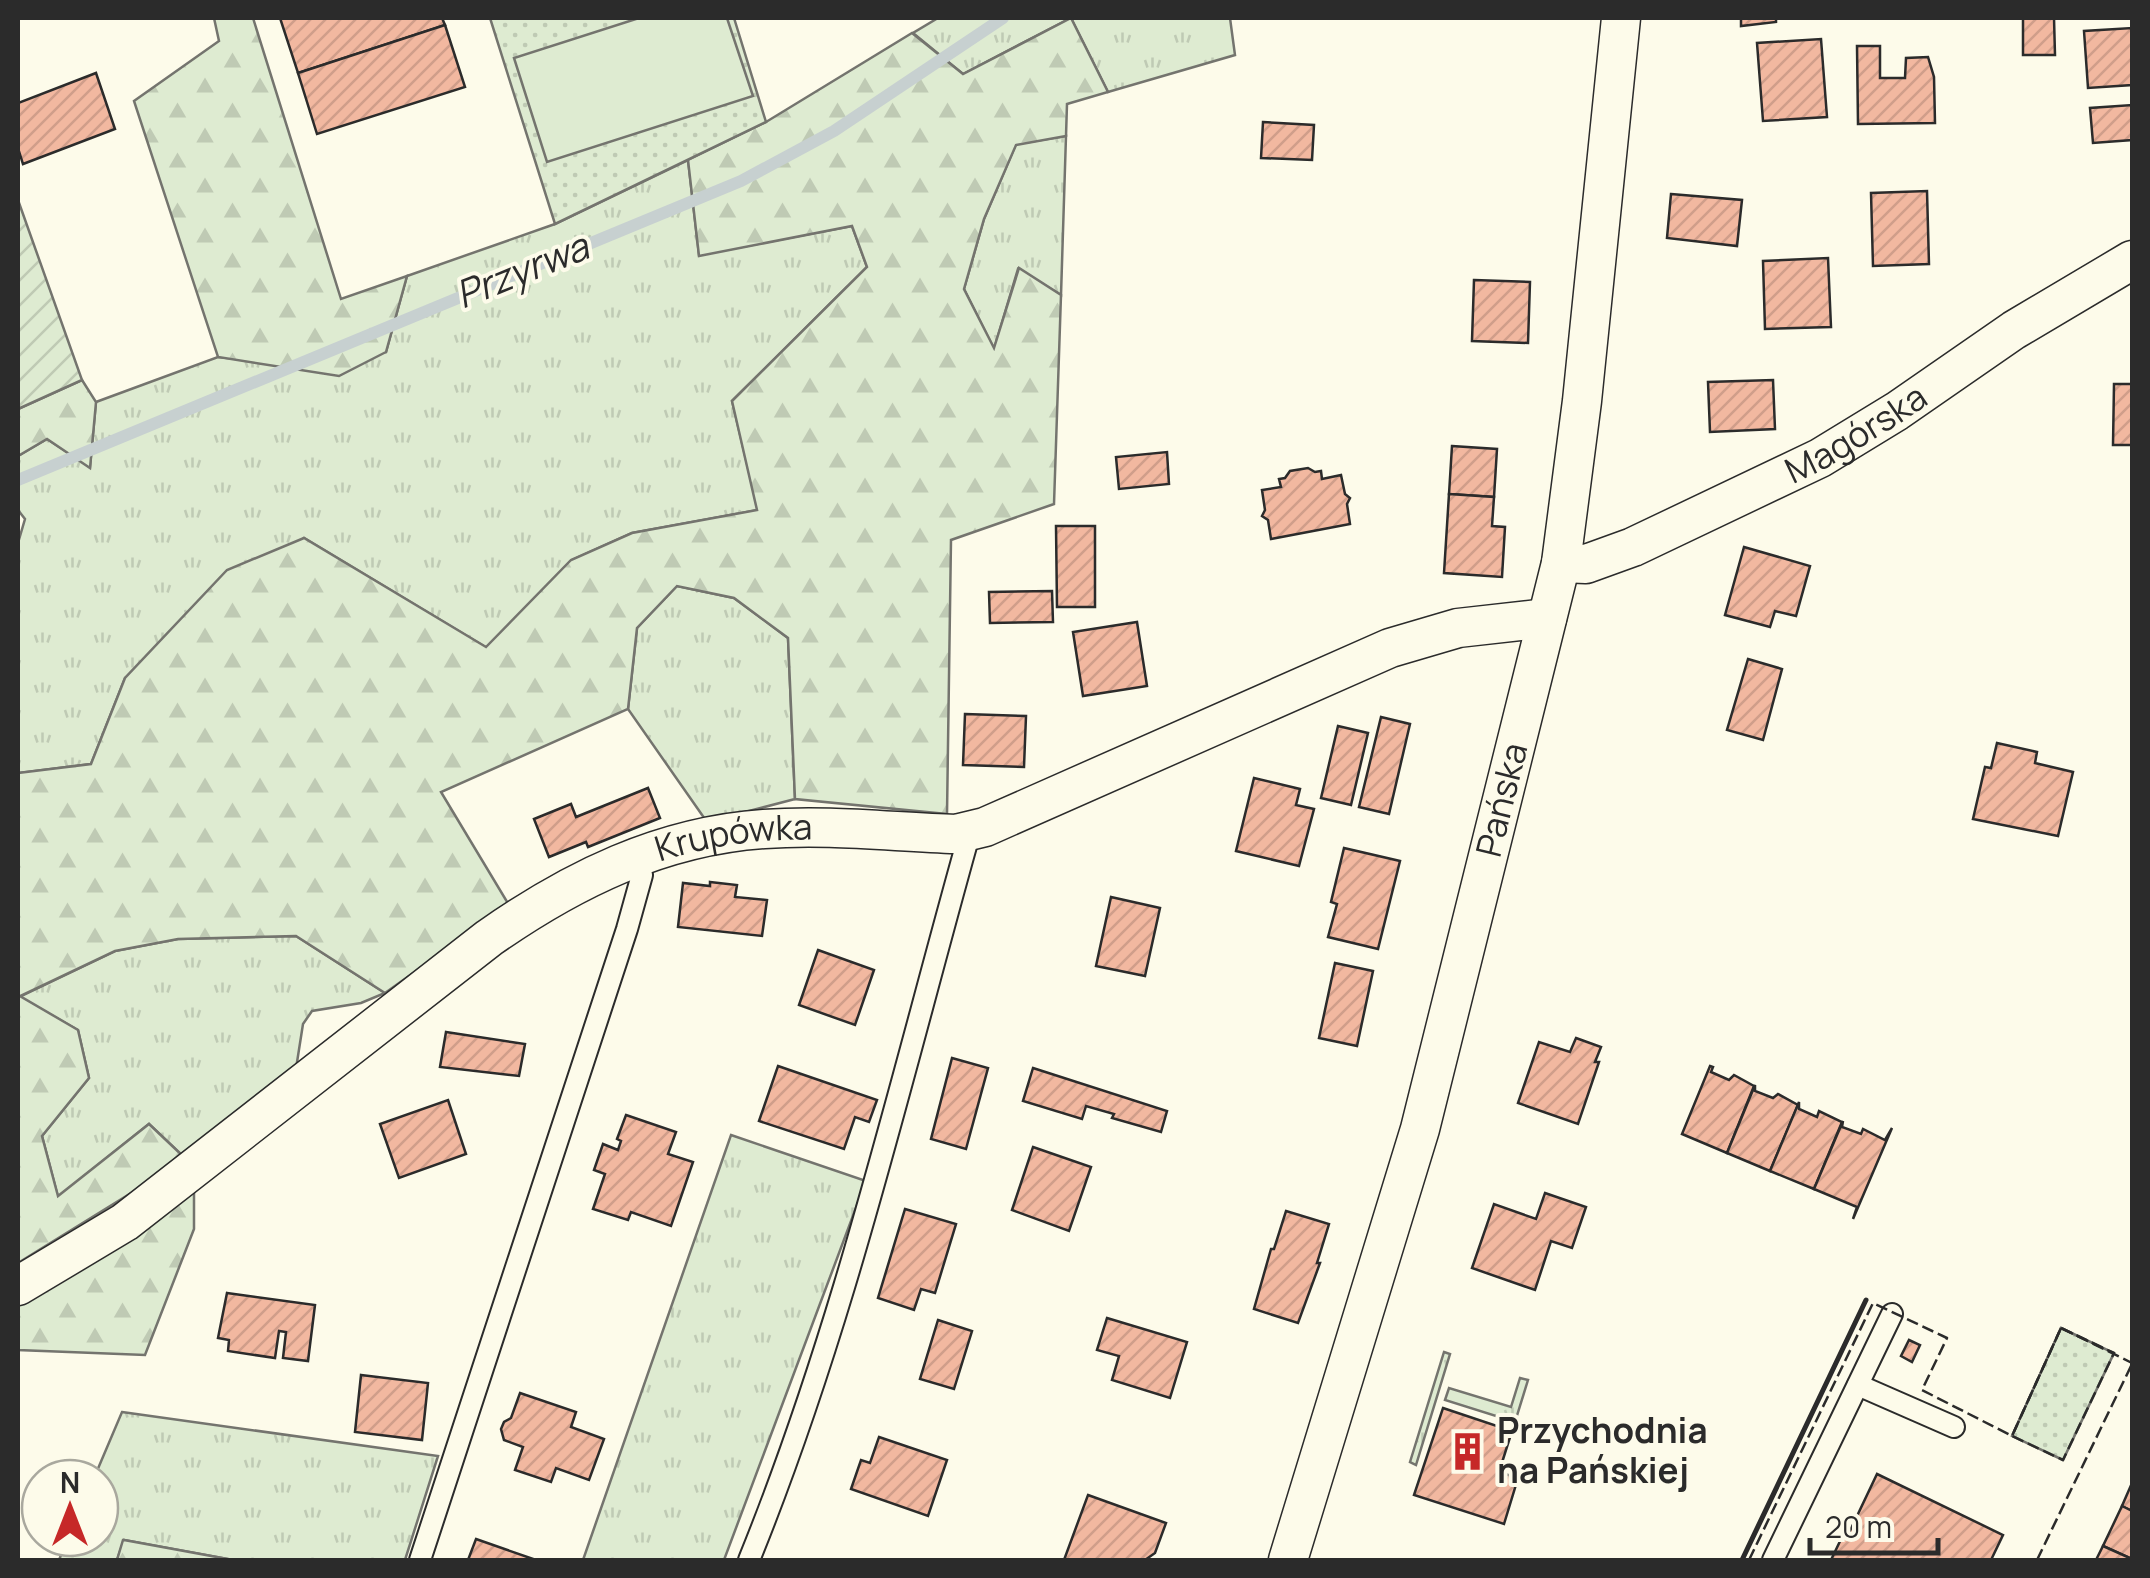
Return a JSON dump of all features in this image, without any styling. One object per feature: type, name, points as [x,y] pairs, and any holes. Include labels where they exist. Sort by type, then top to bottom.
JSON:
[{"type":"street","name":"Pańska","points":[[1288,1560],[1420,1130],[1561,563],[1582,401],[1621,18]]},
{"type":"street","name":"Magórska","points":[[1561,563],[1586,564],[1633,547],[1820,458],[1897,411],[2002,337],[2132,260]]},
{"type":"street","name":"Krupówka","points":[[18,1286],[125,1222],[489,938],[592,875],[692,840],[763,829],[964,832],[1021,813],[1390,648],[1458,628],[1547,618]]},
{"type":"lane","points":[[749,1560],[781,1482],[833,1328],[900,1100],[966,846],[964,832]]},
{"type":"lane","points":[[420,1560],[626,929],[642,875],[635,857]]},
{"type":"lane","points":[[1773,1560],[1892,1314]]},
{"type":"lane","points":[[1858,1385],[1954,1427]]},
{"type":"green space","points":[[214,18],[253,18],[341,299],[407,276],[386,352],[339,376],[218,357],[134,101],[219,41]]},
{"type":"green space","points":[[490,18],[734,18],[766,122],[555,224]]},
{"type":"green space","points":[[639,18],[727,18],[753,96],[547,162],[514,58]]},
{"type":"green space","points":[[938,18],[1071,18],[963,74],[913,33]]},
{"type":"green space","points":[[1071,18],[1230,18],[1235,55],[1108,92]]},
{"type":"green space","points":[[1071,18],[1108,92],[1067,104],[1066,136],[1016,145],[984,219],[964,289],[994,348],[1019,268],[1061,295],[1054,504],[951,540],[947,814],[795,799],[788,638],[734,598],[677,586],[637,628],[628,709],[441,792],[509,905],[385,993],[296,936],[178,939],[115,951],[20,996],[78,1030],[89,1078],[42,1136],[58,1196],[149,1124],[186,1159],[18,1263],[18,773],[91,764],[125,678],[227,570],[304,538],[486,647],[571,560],[632,533],[757,510],[732,401],[867,267],[852,226],[699,256],[688,160],[766,122],[912,33],[963,74]]},
{"type":"green space","points":[[1066,136],[1061,295],[1018,269],[994,349],[964,289],[984,219],[1016,144]]},
{"type":"green space","points":[[688,160],[699,255],[852,226],[867,267],[732,401],[758,510],[632,533],[572,560],[487,648],[304,538],[125,678],[91,764],[18,773],[18,543],[25,519],[18,510],[18,456],[47,439],[90,467],[96,402],[218,357],[255,361],[386,352],[407,276],[555,224]]},
{"type":"green space","points":[[18,200],[82,380],[18,409]]},
{"type":"green space","points":[[82,380],[96,402],[90,468],[47,439],[18,456],[18,409]]},
{"type":"green space","points":[[677,586],[734,598],[788,638],[795,799],[707,822],[628,709],[637,628]]},
{"type":"green space","points":[[296,936],[385,993],[361,1003],[312,1011],[303,1024],[295,1075],[186,1159],[149,1124],[58,1197],[42,1136],[89,1078],[78,1030],[19,997],[115,951],[178,939]]},
{"type":"green space","points":[[731,1135],[866,1181],[724,1560],[583,1560]]},
{"type":"green space","points":[[194,1189],[194,1229],[145,1355],[18,1350],[18,1298]]},
{"type":"green space","points":[[2061,1328],[2114,1353],[2063,1460],[2012,1436]]},
{"type":"green space","points":[[1444,1352],[1450,1354],[1416,1465],[1410,1462]]},
{"type":"green space","points":[[1520,1378],[1528,1380],[1515,1422],[1445,1400],[1449,1388],[1511,1407]]},
{"type":"green space","points":[[122,1412],[438,1456],[405,1560],[233,1560],[124,1540],[120,1551],[120,1458],[102,1458]]},
{"type":"green space","points":[[124,1540],[233,1560],[117,1560]]},
{"type":"green space","points":[[60,1558],[118,1558],[117,1560]]},
{"type":"building","points":[[280,18],[442,18],[445,25],[298,73]]},
{"type":"building","points":[[1741,18],[1776,18],[1776,22],[1741,26]]},
{"type":"building","points":[[2023,18],[2054,18],[2055,55],[2023,55]]},
{"type":"building","points":[[445,25],[465,87],[317,134],[298,73]]},
{"type":"building","points":[[2132,28],[2132,85],[2088,88],[2084,31]]},
{"type":"building","points":[[1821,39],[1827,117],[1763,121],[1757,43]]},
{"type":"building","points":[[1857,46],[1880,46],[1880,78],[1905,78],[1906,58],[1928,57],[1934,77],[1935,123],[1858,124]]},
{"type":"building","points":[[96,73],[115,129],[23,164],[18,148],[18,103]]},
{"type":"building","points":[[2132,105],[2132,140],[2093,143],[2090,108]]},
{"type":"building","points":[[1263,122],[1314,125],[1312,160],[1261,158]]},
{"type":"building","points":[[1927,191],[1929,264],[1873,266],[1871,193]]},
{"type":"building","points":[[1671,194],[1742,200],[1737,246],[1667,238]]},
{"type":"building","points":[[1828,258],[1831,327],[1765,329],[1763,261]]},
{"type":"building","points":[[1474,280],[1530,282],[1528,343],[1472,341]]},
{"type":"building","points":[[1773,380],[1775,429],[1710,432],[1708,382]]},
{"type":"building","points":[[2114,384],[2132,384],[2132,445],[2113,445]]},
{"type":"building","points":[[1452,446],[1497,449],[1494,497],[1449,494]]},
{"type":"building","points":[[1167,452],[1169,484],[1119,489],[1116,457]]},
{"type":"building","points":[[1290,471],[1321,471],[1322,479],[1341,475],[1345,494],[1350,498],[1350,524],[1271,539],[1268,520],[1262,516],[1262,490],[1281,487],[1279,479]]},
{"type":"building","points":[[1449,494],[1494,497],[1492,526],[1505,527],[1502,577],[1444,573]]},
{"type":"building","points":[[1056,526],[1095,526],[1095,607],[1057,607]]},
{"type":"building","points":[[1744,547],[1810,566],[1796,616],[1775,611],[1770,627],[1725,615]]},
{"type":"building","points":[[1052,591],[1053,622],[990,623],[989,592]]},
{"type":"building","points":[[1137,622],[1147,686],[1083,696],[1073,632]]},
{"type":"building","points":[[1748,659],[1782,669],[1763,740],[1727,730]]},
{"type":"building","points":[[965,714],[1026,716],[1024,767],[963,765]]},
{"type":"building","points":[[1381,717],[1410,724],[1389,814],[1359,807]]},
{"type":"building","points":[[1338,726],[1368,733],[1351,805],[1321,798]]},
{"type":"building","points":[[1997,743],[2037,752],[2035,763],[2073,772],[2058,836],[1973,819],[1985,767],[1991,768]]},
{"type":"building","points":[[1254,778],[1300,789],[1296,805],[1314,809],[1299,866],[1236,851]]},
{"type":"building","points":[[648,788],[660,818],[588,847],[586,842],[549,857],[534,819],[571,804],[576,817]]},
{"type":"building","points":[[1344,848],[1400,861],[1378,949],[1328,937],[1337,904],[1331,902]]},
{"type":"building","points":[[710,882],[737,885],[735,897],[767,900],[762,936],[678,927],[683,883],[710,886]]},
{"type":"building","points":[[1111,897],[1160,908],[1145,976],[1096,966]]},
{"type":"building","points":[[818,950],[874,970],[855,1025],[799,1005]]},
{"type":"building","points":[[1335,963],[1373,971],[1357,1046],[1319,1038]]},
{"type":"building","points":[[446,1032],[525,1044],[519,1076],[440,1067]]},
{"type":"building","points":[[1576,1038],[1601,1047],[1578,1124],[1518,1103],[1539,1042],[1570,1052]]},
{"type":"building","points":[[952,1058],[988,1068],[966,1149],[931,1139]]},
{"type":"building","points":[[778,1066],[877,1100],[869,1122],[855,1117],[844,1149],[759,1121]]},
{"type":"building","points":[[1710,1066],[1711,1072],[1729,1080],[1734,1075],[1754,1086],[1727,1153],[1682,1134]]},
{"type":"building","points":[[1033,1068],[1167,1111],[1161,1132],[1086,1106],[1082,1119],[1023,1101]]},
{"type":"building","points":[[1755,1085],[1755,1091],[1773,1098],[1778,1094],[1798,1105],[1770,1171],[1727,1153]]},
{"type":"building","points":[[448,1100],[466,1154],[399,1178],[380,1124]]},
{"type":"building","points":[[1799,1102],[1799,1109],[1817,1117],[1819,1111],[1842,1122],[1814,1189],[1770,1171]]},
{"type":"building","points":[[626,1115],[676,1132],[668,1154],[693,1162],[671,1226],[631,1212],[628,1220],[593,1209],[605,1174],[594,1170],[603,1144],[618,1150],[621,1141],[617,1139]]},
{"type":"building","points":[[1843,1121],[1842,1127],[1861,1134],[1863,1129],[1885,1140],[1892,1128],[1853,1219],[1857,1207],[1814,1189]]},
{"type":"building","points":[[1033,1147],[1091,1167],[1069,1231],[1012,1210]]},
{"type":"building","points":[[1545,1193],[1586,1207],[1572,1248],[1551,1241],[1535,1290],[1472,1268],[1494,1204],[1536,1219]]},
{"type":"building","points":[[905,1209],[956,1224],[935,1293],[921,1289],[914,1310],[878,1298]]},
{"type":"building","points":[[1286,1211],[1329,1224],[1320,1263],[1298,1323],[1254,1309]]},
{"type":"building","points":[[227,1293],[315,1305],[308,1361],[283,1358],[286,1332],[279,1331],[275,1358],[228,1351],[229,1340],[218,1338]]},
{"type":"building","points":[[1107,1318],[1187,1342],[1170,1398],[1112,1380],[1119,1356],[1097,1350]]},
{"type":"building","points":[[938,1320],[972,1331],[954,1389],[920,1379]]},
{"type":"building","points":[[1909,1340],[1920,1345],[1912,1362],[1901,1356]]},
{"type":"building","points":[[361,1375],[428,1383],[422,1440],[355,1432]]},
{"type":"building","points":[[520,1393],[576,1412],[571,1427],[604,1439],[589,1480],[556,1468],[551,1482],[515,1470],[523,1447],[504,1440],[501,1429],[511,1418]]},
{"type":"building","name":"Przychodnia na Pańskiej","points":[[1443,1408],[1512,1431],[1499,1472],[1518,1478],[1504,1524],[1414,1495]]},
{"type":"building","points":[[879,1437],[947,1460],[928,1516],[851,1489],[861,1460],[870,1463]]},
{"type":"building","points":[[1877,1474],[2003,1535],[1991,1560],[1831,1560],[1844,1533],[1848,1535]]},
{"type":"building","points":[[2132,1483],[2132,1511],[2122,1506]]},
{"type":"building","points":[[1088,1495],[1166,1523],[1155,1553],[1145,1560],[1064,1560]]},
{"type":"building","points":[[2122,1506],[2132,1511],[2132,1559],[2103,1546]]},
{"type":"building","points":[[476,1539],[536,1560],[468,1560]]},
{"type":"building","points":[[2103,1546],[2132,1559],[2132,1560],[2096,1560]]},
{"type":"waterway","name":"Przyrwa","points":[[18,480],[741,181],[834,131],[1003,18]]},
{"type":"fence","points":[[1749,1560],[1873,1303],[1947,1338],[1922,1390],[2012,1436],[2061,1328],[2132,1363]]},
{"type":"fence","points":[[2061,1328],[2114,1353],[2063,1460],[2012,1436],[2061,1328]]},
{"type":"fence","points":[[2037,1560],[2132,1364]]},
{"type":"wall","points":[[1742,1560],[1866,1300]]},
{"type":"place","name":"Przychodnia na Pańskiej","points":[[1467,1451]]}]
